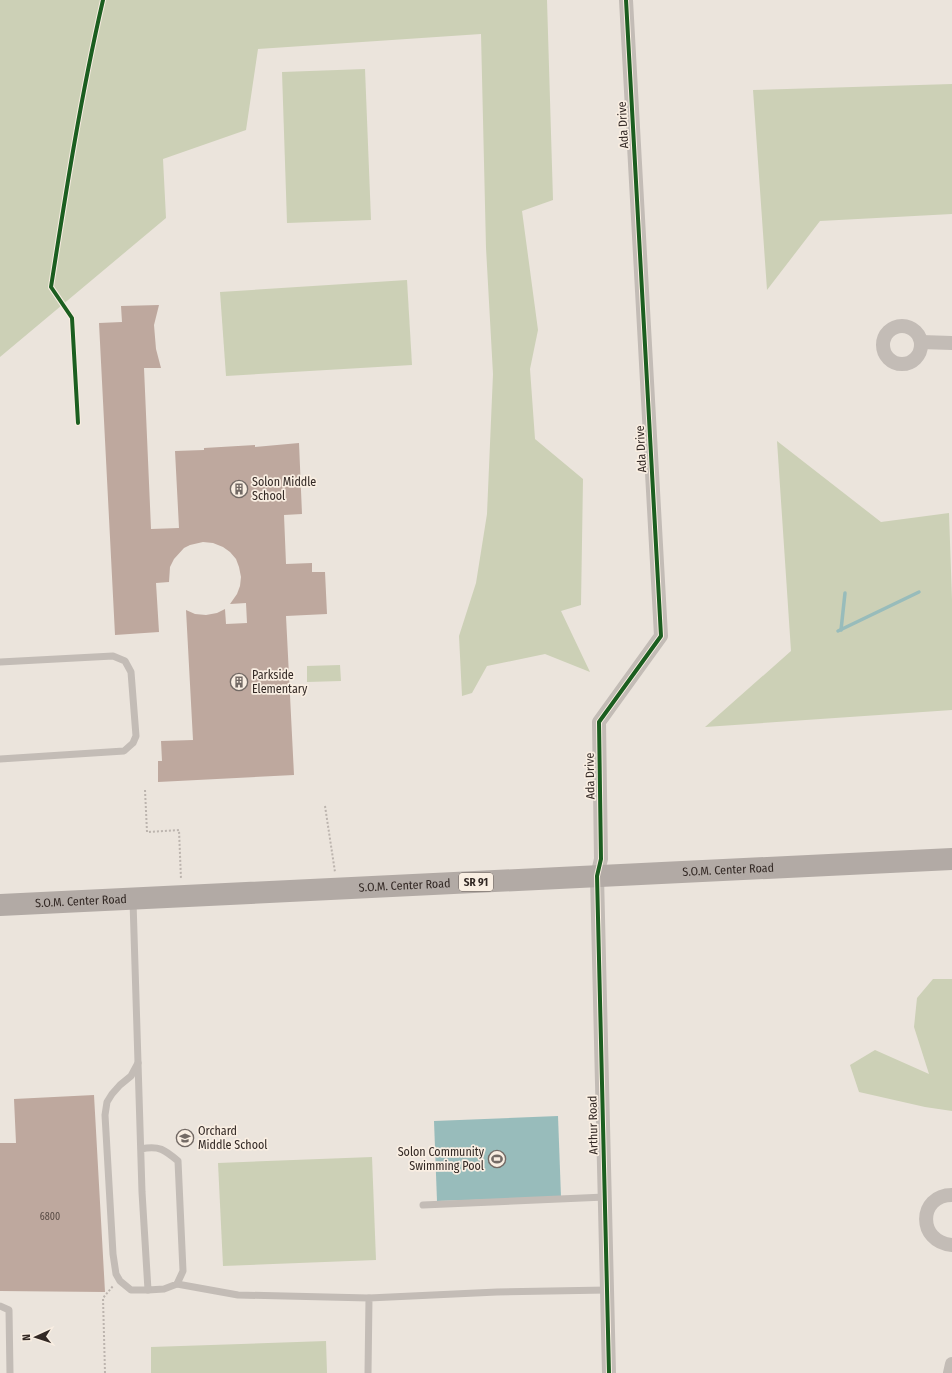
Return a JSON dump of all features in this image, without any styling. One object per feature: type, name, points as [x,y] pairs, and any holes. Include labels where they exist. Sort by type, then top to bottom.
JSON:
[{"type":"main road","name":"S.O.M. Center Road","points":[[0,905],[952,859]]},
{"type":"street","name":"Ada Drive","points":[[597,876],[601,860],[599,722],[660,636],[626,0]]},
{"type":"street","points":[[921,342],[952,343]]},
{"type":"street","name":"Arthur Road","points":[[597,876],[610,1373]]},
{"type":"street","points":[[952,1195],[946,1195],[932,1202],[926,1216],[926,1223],[928,1231],[932,1237],[938,1242],[952,1245]]},
{"type":"street","points":[[950,1373],[952,1364]]},
{"type":"lane","points":[[0,662],[113,656],[125,662],[131,672],[136,736],[133,743],[124,751],[0,759]]},
{"type":"lane","points":[[133,899],[142,1192],[148,1290]]},
{"type":"lane","points":[[139,1061],[131,1076],[112,1094],[107,1102],[105,1115],[110,1226],[116,1274],[120,1281],[131,1290],[164,1289],[177,1284],[238,1295],[369,1298],[497,1292],[607,1290]]},
{"type":"lane","points":[[141,1148],[152,1146],[166,1151],[178,1161],[183,1271],[177,1284]]},
{"type":"lane","points":[[423,1205],[605,1198]]},
{"type":"lane","points":[[368,1373],[369,1298]]},
{"type":"lane","points":[[0,1306],[9,1310],[10,1373]]},
{"type":"path","points":[[145,790],[148,832],[179,830],[181,881]]},
{"type":"path","points":[[325,806],[336,873]]},
{"type":"path","points":[[105,1373],[102,1298],[113,1285]]},
{"type":"green space","points":[[0,0],[547,0],[553,200],[522,211],[538,330],[530,369],[535,439],[583,479],[581,605],[561,611],[590,672],[545,654],[487,666],[472,693],[462,696],[459,636],[476,583],[487,514],[493,374],[486,248],[481,34],[258,49],[246,130],[163,159],[166,218],[0,357]]},
{"type":"green space","points":[[365,69],[371,220],[287,223],[282,72]]},
{"type":"green space","points":[[952,84],[952,214],[820,221],[767,290],[753,90]]},
{"type":"green space","points":[[407,280],[412,365],[226,376],[220,292]]},
{"type":"green space","points":[[777,441],[881,522],[949,513],[952,600],[952,710],[705,727],[791,651]]},
{"type":"green space","points":[[340,665],[341,681],[307,682],[307,666]]},
{"type":"green space","points":[[933,979],[952,979],[952,1111],[925,1107],[859,1092],[850,1065],[875,1050],[929,1074],[914,1027],[917,998]]},
{"type":"green space","points":[[372,1157],[376,1260],[223,1266],[218,1163]]},
{"type":"green space","points":[[326,1341],[327,1373],[151,1373],[151,1347]]},
{"type":"water","name":"Solon Community Swimming Pool","points":[[558,1116],[561,1197],[437,1201],[434,1121]]},
{"type":"building","name":"Solon Middle School","points":[[159,305],[154,325],[156,349],[161,368],[144,368],[151,529],[179,528],[175,451],[299,443],[302,514],[284,515],[286,564],[312,563],[312,572],[325,572],[327,614],[286,616],[294,775],[158,782],[158,761],[162,761],[161,741],[193,740],[186,610],[195,614],[206,615],[217,613],[225,609],[226,624],[247,623],[246,603],[230,604],[237,594],[241,577],[236,559],[230,552],[213,543],[203,542],[184,548],[174,559],[170,567],[169,582],[156,583],[159,632],[115,635],[99,323],[122,322],[121,306]]},
{"type":"building","points":[[94,1095],[105,1292],[0,1291],[0,1143],[16,1143],[14,1099]]},
{"type":"waterway","points":[[838,631],[919,592]]},
{"type":"waterway","points":[[841,630],[845,593]]},
{"type":"cycle path","points":[[78,423],[72,318],[51,287],[81,107],[103,0]]},
{"type":"cycle path","points":[[609,1373],[597,876],[601,859],[599,722],[661,636],[626,0]]},
{"type":"place","name":"Solon Middle School","points":[[239,489]]},
{"type":"place","name":"Parkside Elementary","points":[[239,682]]},
{"type":"place","name":"Orchard Middle School","points":[[185,1138]]},
{"type":"place","name":"Solon Community Swimming Pool","points":[[497,1159]]}]
